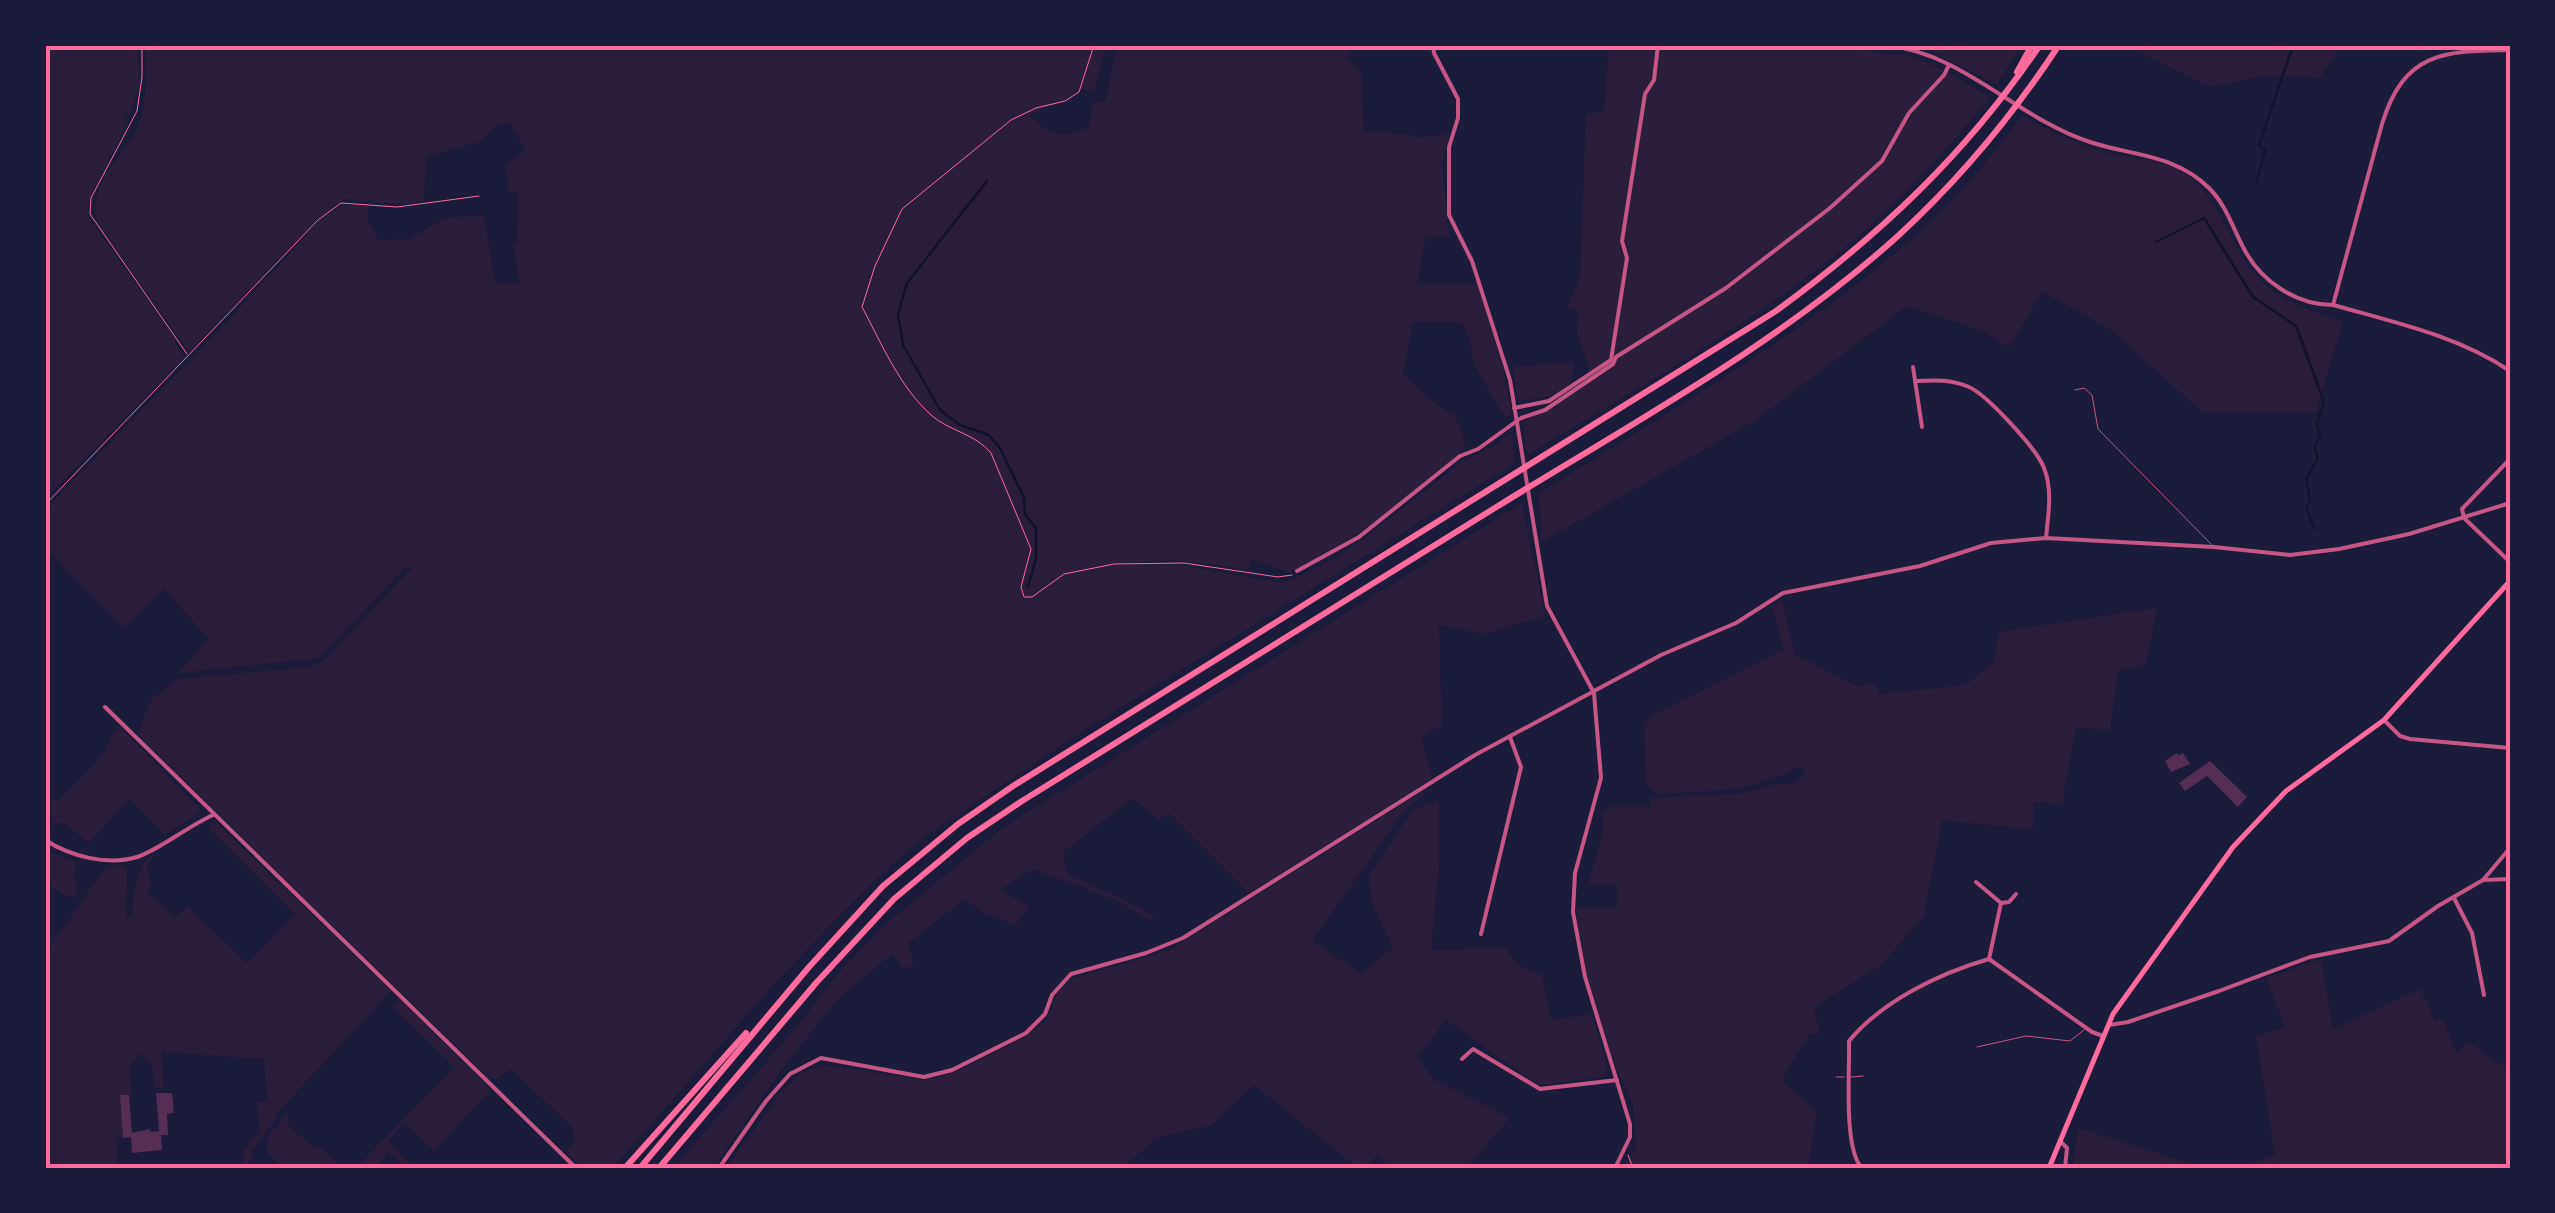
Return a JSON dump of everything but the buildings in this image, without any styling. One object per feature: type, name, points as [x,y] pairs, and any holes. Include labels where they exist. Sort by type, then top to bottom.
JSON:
[{"type":"highway","points":[[2008,91],[2032,45]]},
{"type":"highway","points":[[625,1168],[883,886],[917,855],[986,805],[1717,350],[1790,300],[1886,224],[1958,152],[2040,45]]},
{"type":"highway","points":[[658,1168],[850,944],[928,868],[1022,801],[1694,385],[1786,324],[1870,259],[1946,189],[1994,135],[2059,45]]},
{"type":"highway","points":[[640,1168],[809,967]]},
{"type":"main road","points":[[2049,1168],[2103,1036],[2127,990],[2255,821],[2295,783],[2384,720],[2510,581]]},
{"type":"street","points":[[1434,45],[1434,53],[1458,98],[1458,118],[1449,147],[1449,215],[1472,261],[1510,380],[1547,606],[1594,693],[1601,778],[1575,873],[1573,912],[1585,977],[1630,1124],[1626,1147],[1615,1168]]},
{"type":"street","points":[[1514,408],[1549,402],[1611,360],[1627,258],[1622,242],[1645,94],[1654,80],[1658,45]]},
{"type":"street","points":[[1886,45],[1926,53],[2089,142],[2158,157],[2184,169],[2219,199],[2244,249],[2271,281],[2312,305],[2334,305],[2461,344],[2510,371]]},
{"type":"street","points":[[2334,305],[2382,124],[2399,84],[2421,62],[2450,52],[2510,50]]},
{"type":"street","points":[[1297,572],[1358,538],[1460,456],[1517,426],[1521,418],[1545,410],[1612,364],[1616,357],[1726,288],[1830,208],[1882,162],[1909,113],[1949,65]]},
{"type":"street","points":[[1913,367],[1922,426]]},
{"type":"street","points":[[1915,381],[1948,380],[1975,390],[2035,452],[2045,469],[2050,498],[2046,538]]},
{"type":"street","points":[[2510,460],[2462,510],[2464,518],[2510,562]]},
{"type":"street","points":[[719,1168],[790,1074],[821,1058],[924,1076],[952,1070],[1026,1033],[1045,1014],[1052,995],[1071,974],[1183,938],[1475,754],[1672,649],[1736,623],[1784,593],[1920,566],[1990,543],[2046,538],[2290,555],[2409,534],[2510,503]]},
{"type":"street","points":[[105,708],[576,1168]]},
{"type":"street","points":[[2384,720],[2400,736],[2410,739],[2510,748]]},
{"type":"street","points":[[1481,934],[1521,768],[1510,736]]},
{"type":"street","points":[[45,840],[79,856],[123,860],[142,855],[213,814]]},
{"type":"street","points":[[2108,1026],[2194,1000],[2310,957],[2389,941],[2483,880],[2510,848]]},
{"type":"street","points":[[2483,880],[2510,879]]},
{"type":"street","points":[[1976,882],[2001,903],[2009,902],[2016,894]]},
{"type":"street","points":[[2454,898],[2472,933],[2484,995]]},
{"type":"street","points":[[1989,959],[2001,903]]},
{"type":"street","points":[[1989,959],[2103,1036]]},
{"type":"street","points":[[1862,1168],[1855,1161],[1851,1136],[1849,1041],[1864,1023],[1913,991],[1989,959]]},
{"type":"street","points":[[1462,1059],[1474,1049],[1540,1089],[1616,1080]]},
{"type":"street","points":[[2060,1141],[2067,1148],[2065,1168]]},
{"type":"lane","points":[[2075,390],[2084,388],[2092,396],[2098,429],[2214,547]]},
{"type":"lane","points":[[1977,1048],[2026,1036],[2070,1041],[2086,1028]]},
{"type":"lane","points":[[1836,1077],[1862,1076]]},
{"type":"path","points":[[142,45],[137,111],[91,198],[90,214],[189,357]]},
{"type":"path","points":[[1094,45],[1079,92],[1064,102],[1036,108],[1011,120],[902,209],[875,266],[862,308],[884,350],[924,407],[940,422],[984,444],[991,453],[1031,549],[1020,587],[1024,598],[1032,597],[1064,574],[1094,566],[1184,563],[1278,578],[1297,572]]},
{"type":"path","points":[[45,505],[318,220],[341,202],[397,207],[479,196]]},
{"type":"path","points":[[1626,1147],[1633,1168]]},
{"type":"shaded area","points":[[45,45],[136,45],[140,84],[130,116],[123,116],[128,121],[90,199],[87,215],[173,336],[184,358],[45,499]]},
{"type":"shaded area","points":[[145,45],[1106,45],[1094,92],[1080,88],[1072,97],[1030,114],[1049,131],[1064,134],[1088,128],[1094,102],[1106,101],[1117,45],[1349,45],[1348,60],[1361,70],[1364,131],[1415,138],[1450,134],[1442,163],[1449,237],[1426,237],[1417,285],[1478,285],[1503,368],[1512,416],[1505,417],[1473,363],[1470,340],[1461,323],[1413,322],[1403,375],[1455,415],[1466,443],[1456,459],[1367,529],[1290,573],[1253,559],[1248,569],[1176,560],[1135,562],[1284,583],[1334,559],[1466,459],[1511,433],[1515,463],[1092,725],[927,835],[874,881],[779,978],[613,1168],[582,1168],[566,1152],[575,1139],[571,1126],[511,1069],[497,1079],[490,1078],[137,735],[151,700],[177,679],[311,667],[323,661],[412,568],[408,565],[319,658],[178,673],[209,639],[164,589],[125,628],[45,549],[45,510],[320,220],[343,205],[369,206],[367,219],[379,240],[409,239],[445,218],[484,215],[495,282],[520,285],[513,243],[517,242],[518,191],[509,192],[505,165],[526,151],[509,123],[496,125],[479,142],[426,156],[424,201],[397,204],[344,199],[316,221],[189,352],[98,224],[95,209],[103,181],[141,117]]},
{"type":"shaded area","points":[[1609,45],[1808,45],[1912,56],[1990,98],[1902,196],[1830,259],[1704,348],[1527,455],[1522,419],[1543,414],[1589,383],[1589,365],[1577,335],[1578,309],[1567,308],[1580,276],[1586,115],[1604,111]]},
{"type":"shaded area","points":[[1917,45],[2021,45],[1997,84]]},
{"type":"shaded area","points":[[2124,45],[2340,45],[2320,79],[2263,76],[2211,87]]},
{"type":"shaded area","points":[[2022,116],[2099,151],[2181,171],[2207,195],[2240,254],[2261,281],[2289,301],[2343,322],[2316,412],[2202,412],[2109,328],[2042,292],[2009,348],[1983,331],[1907,306],[1753,422],[1543,541],[1538,494],[1742,366],[1888,260],[1945,208]]},
{"type":"shaded area","points":[[1574,362],[1571,380],[1563,390],[1518,399],[1512,367]]},
{"type":"shaded area","points":[[1522,503],[1545,616],[1483,634],[1439,625],[1442,725],[1421,738],[1433,778],[1249,893],[1169,813],[1159,820],[1133,798],[1063,852],[1067,873],[1154,915],[1150,921],[1118,901],[1033,869],[1000,890],[1030,907],[1015,925],[983,913],[965,899],[908,943],[914,965],[903,969],[893,953],[836,1001],[713,1168],[673,1168],[882,927],[1001,829]]},
{"type":"shaded area","points":[[1782,600],[1795,654],[1856,686],[1877,684],[1879,694],[1966,685],[1994,661],[1998,632],[2157,608],[2146,664],[2118,671],[2110,730],[2076,728],[2062,804],[2033,802],[2033,830],[1942,820],[1924,916],[1881,965],[1814,1007],[1820,1033],[1809,1034],[1782,1080],[1817,1113],[1808,1168],[1620,1168],[1636,1150],[1633,1105],[1587,979],[1576,908],[1617,909],[1617,885],[1588,885],[1603,831],[1602,811],[1608,807],[1650,807],[1651,798],[1745,793],[1769,785],[1796,783],[1805,771],[1798,766],[1765,781],[1729,789],[1656,794],[1646,784],[1644,724],[1653,715],[1784,649],[1772,607]]},
{"type":"shaded area","points":[[120,727],[202,811],[165,835],[130,799],[89,843],[64,823],[52,824],[52,799],[59,800],[92,767]]},
{"type":"shaded area","points":[[1423,791],[1424,795],[1406,808],[1312,941],[1361,973],[1393,948],[1373,906],[1368,876],[1413,810],[1439,800],[1439,868],[1431,950],[1506,948],[1521,966],[1542,974],[1551,1020],[1592,1014],[1608,1069],[1603,1077],[1539,1085],[1446,1020],[1417,1057],[1434,1080],[1510,1118],[1465,1168],[1393,1168],[1377,1155],[1365,1168],[1358,1168],[1254,1085],[1212,1125],[1156,1138],[1123,1168],[726,1168],[800,1073],[824,1065],[923,1080],[965,1068],[1046,1021],[1056,995],[1071,979],[1170,950]]},
{"type":"shaded area","points":[[217,823],[391,991],[277,1113],[251,1152],[255,1156],[246,1165],[248,1168],[242,1168],[244,1149],[260,1131],[256,1102],[267,1101],[264,1059],[162,1052],[164,1088],[154,1088],[152,1067],[141,1053],[130,1067],[131,1095],[120,1096],[123,1138],[117,1138],[118,1168],[45,1168],[45,955],[102,872],[120,863],[127,868],[126,918],[132,917],[138,876],[153,856],[147,867],[152,885],[147,890],[149,894],[175,917],[188,907],[247,963],[295,914],[211,831],[209,824]]},
{"type":"shaded area","points":[[45,851],[77,862],[73,876],[78,889],[74,898],[58,891],[49,881]]},
{"type":"shaded area","points":[[2321,959],[2333,1029],[2420,989],[2435,1021],[2442,1019],[2457,1052],[2469,1042],[2510,1071],[2510,1168],[2234,1168],[2275,1155],[2256,1036],[2285,1027],[2266,978]]},
{"type":"shaded area","points":[[400,1000],[491,1090],[434,1150],[404,1123],[388,1141],[414,1168],[405,1168],[389,1152],[374,1168],[356,1168],[455,1067],[390,1005]]},
{"type":"shaded area","points":[[288,1112],[289,1126],[314,1148],[321,1147],[342,1168],[276,1168],[279,1164],[266,1151],[269,1136]]},
{"type":"shaded area","points":[[2078,1128],[2205,1168],[2072,1168]]},
{"type":"waterway","points":[[2256,184],[2265,151],[2259,145],[2293,45]]},
{"type":"waterway","points":[[987,181],[907,283],[898,314],[903,345],[940,410],[960,425],[989,435],[1000,448],[1024,498],[1025,514],[1036,528],[1036,559],[1028,586]]},
{"type":"waterway","points":[[2156,242],[2204,218],[2253,297],[2296,326],[2324,402],[2317,424],[2318,459],[2306,478],[2310,500],[2306,508],[2315,529]]}]
